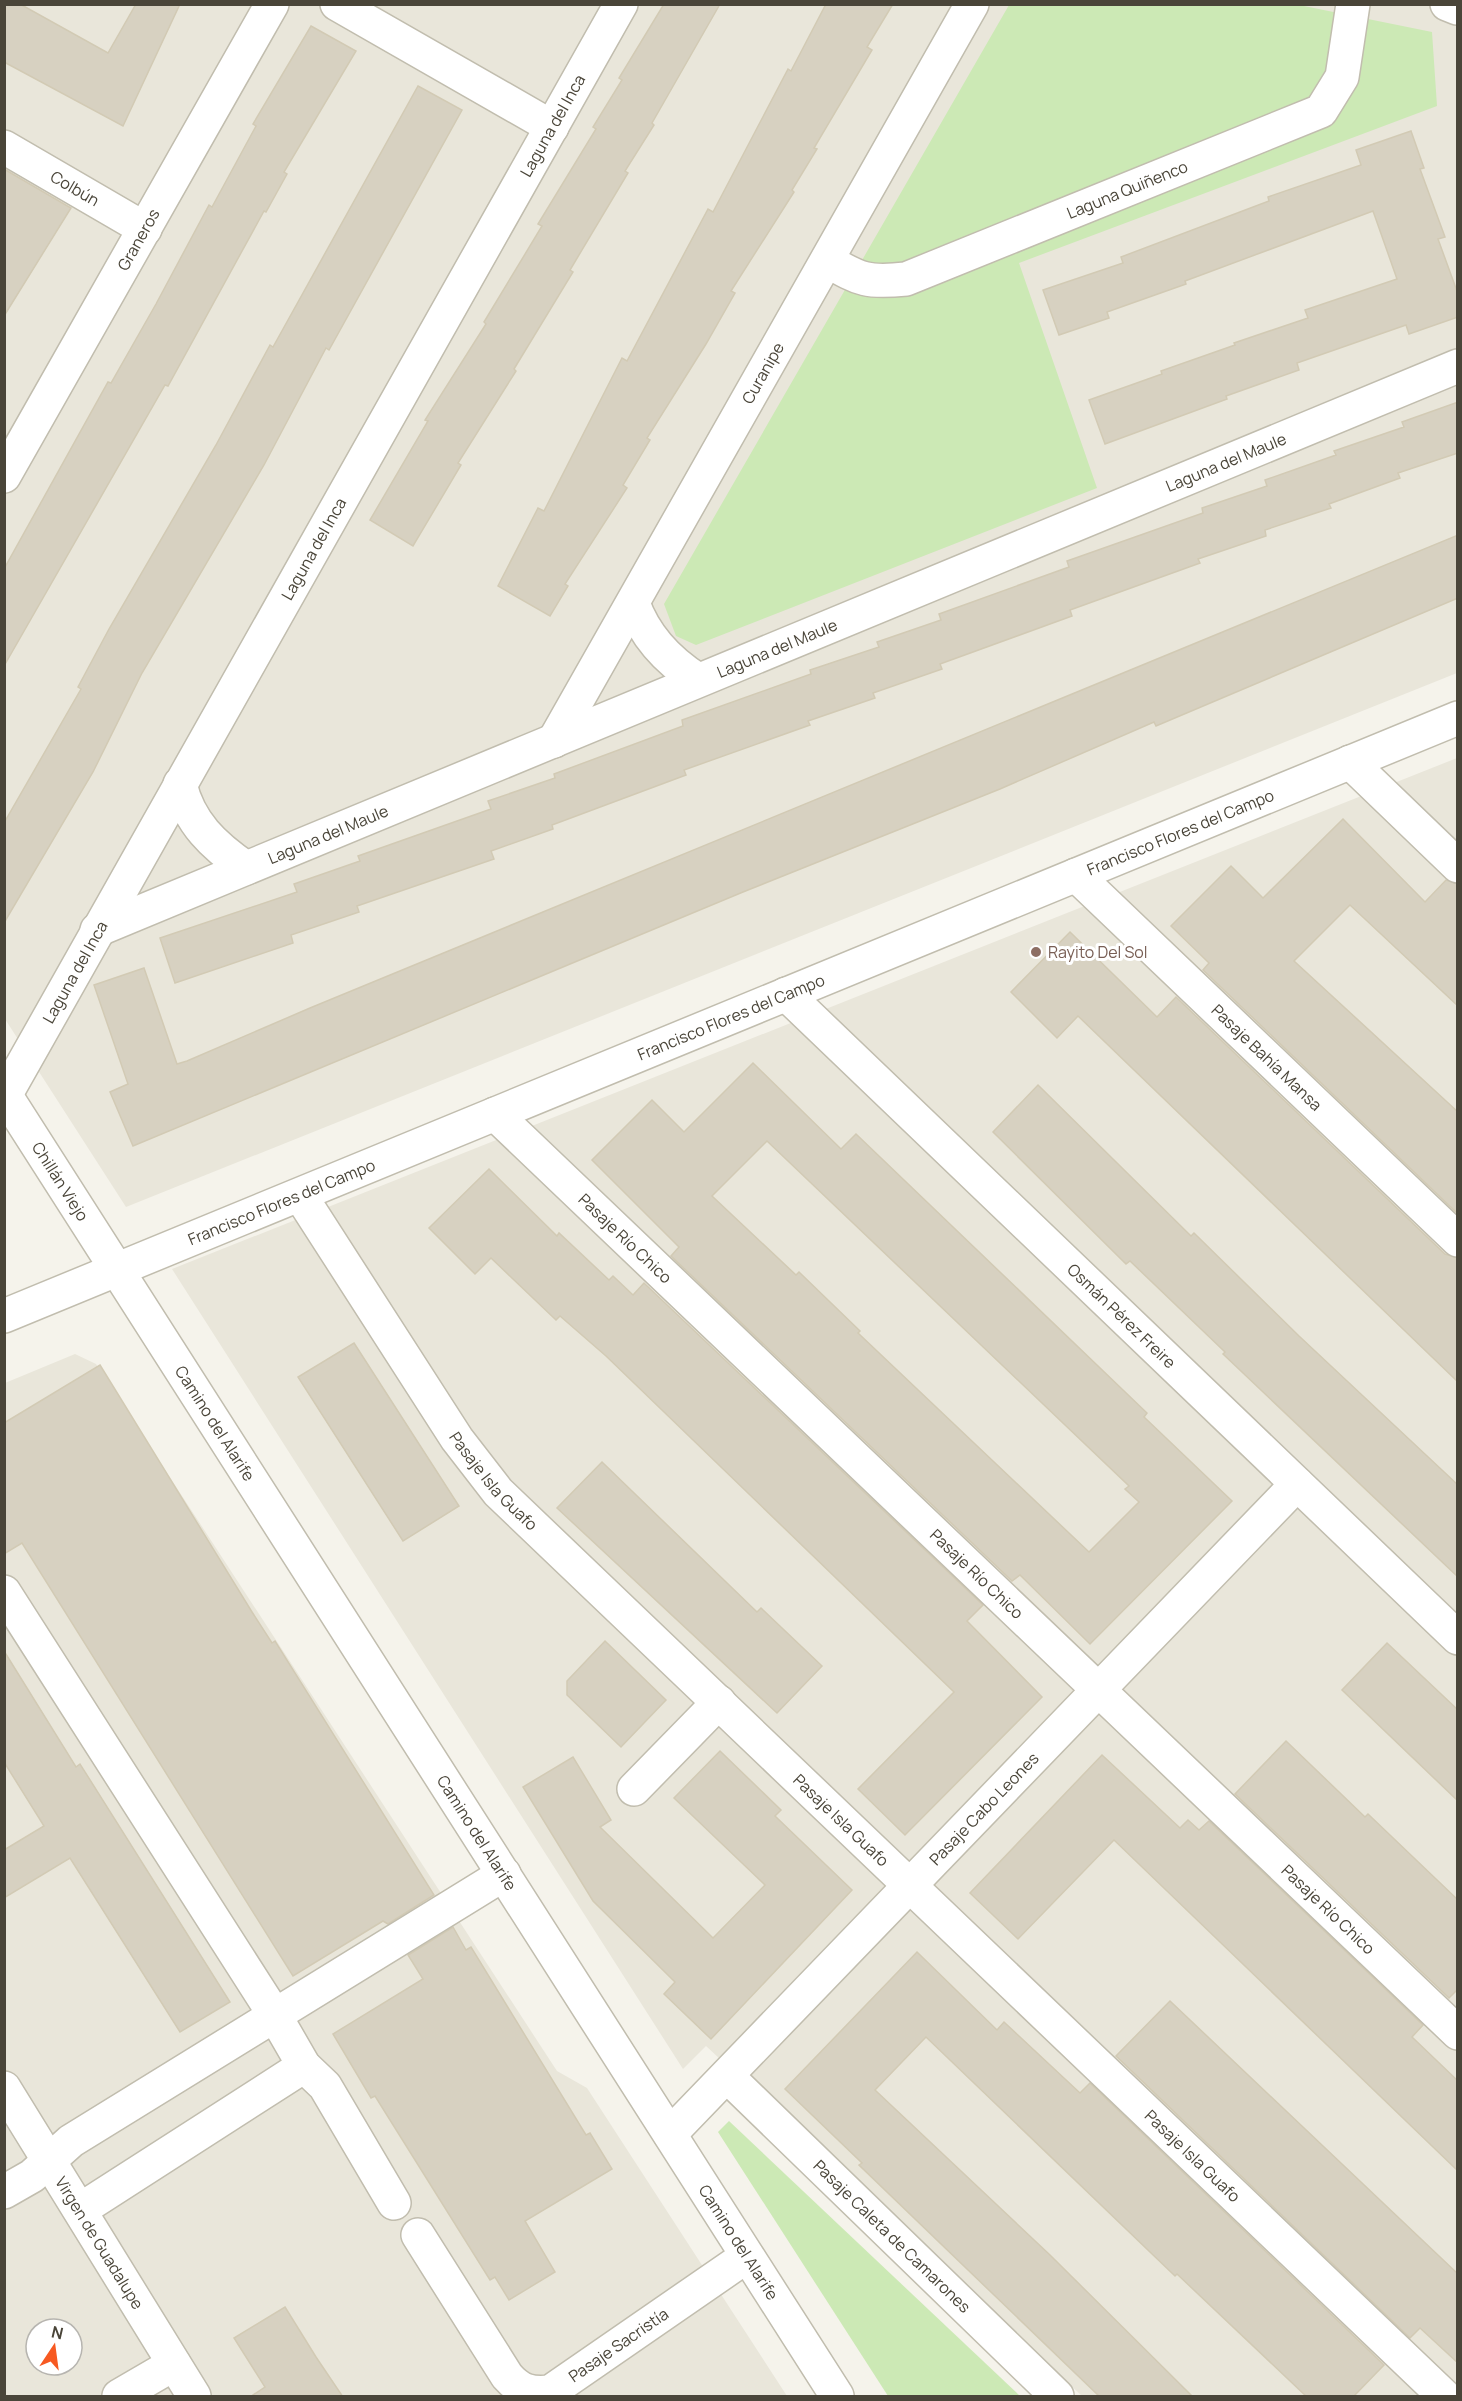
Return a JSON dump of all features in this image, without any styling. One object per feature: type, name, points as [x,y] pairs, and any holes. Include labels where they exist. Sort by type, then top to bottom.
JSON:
[{"type":"street","name":"Graneros","points":[[7,466],[272,4]]},
{"type":"street","points":[[337,4],[552,127]]},
{"type":"street","name":"Laguna del Inca","points":[[5,1094],[621,4]]},
{"type":"street","name":"Curanipe","points":[[554,741],[972,4]]},
{"type":"street","name":"Laguna Quiñenco","points":[[828,261],[857,278],[883,282],[906,279],[1321,111],[1342,77],[1353,4]]},
{"type":"street","points":[[1447,4],[1457,7]]},
{"type":"street","name":"Colbún","points":[[4,147],[145,229]]},
{"type":"street","name":"Laguna del Maule","points":[[97,930],[1458,366]]},
{"type":"street","points":[[633,603],[638,617],[655,644],[681,670],[698,680]]},
{"type":"street","name":"Francisco Flores del Campo","points":[[4,1316],[1458,718]]},
{"type":"street","points":[[1350,762],[1458,866]]},
{"type":"street","points":[[180,784],[184,803],[208,838],[246,868]]},
{"type":"street","name":"Pasaje Bahía Mansa","points":[[1076,875],[1458,1240]]},
{"type":"street","name":"Osmán Pérez Freire","points":[[786,994],[1458,1638]]},
{"type":"street","name":"Chillán Viejo","points":[[5,1094],[116,1269]]},
{"type":"street","name":"Pasaje Río Chico","points":[[495,1114],[1458,2034]]},
{"type":"street","name":"Pasaje Isla Guafo","points":[[300,1195],[457,1439],[492,1484],[1444,2397]]},
{"type":"street","name":"Camino del Alarife","points":[[116,1269],[837,2397]]},
{"type":"street","name":"Pasaje Cabo Leones","points":[[670,2134],[1297,1484]]},
{"type":"street","points":[[4,1592],[274,2014],[304,2066],[325,2086],[394,2203]]},
{"type":"street","points":[[634,1789],[719,1702]]},
{"type":"street","points":[[4,2192],[32,2176],[71,2141],[504,1874]]},
{"type":"street","points":[[80,2210],[304,2066]]},
{"type":"street","name":"Pasaje Caleta de Camarones","points":[[727,2076],[1057,2397]]},
{"type":"street","name":"Virgen de Guadalupe","points":[[4,2088],[194,2397]]},
{"type":"street","name":"Pasaje Sacristía","points":[[418,2235],[507,2376],[516,2386],[528,2392],[539,2393],[550,2392],[747,2256]]},
{"type":"street","points":[[118,2397],[174,2364]]},
{"type":"shaded area","points":[[5,5],[1457,5],[1457,673],[126,1207],[5,1019]]},
{"type":"shaded area","points":[[1457,758],[1457,2396],[1082,2396],[706,2046],[683,2069],[172,1269]]},
{"type":"shaded area","points":[[75,1354],[96,1364],[557,2071],[587,2088],[787,2396],[5,2396],[5,1383]]},
{"type":"green space","points":[[1009,5],[1299,5],[1432,32],[1437,106],[1019,263],[1097,488],[696,645],[676,636],[664,604]]},
{"type":"green space","points":[[729,2121],[1020,2396],[888,2396],[718,2132]]},
{"type":"building","points":[[4,4],[20,4],[108,53],[136,4],[180,4],[123,126],[4,62]]},
{"type":"building","points":[[664,4],[720,4],[652,123],[654,125],[625,171],[628,173],[570,270],[573,272],[514,369],[516,371],[458,463],[461,465],[413,546],[370,520],[428,421],[425,420],[486,324],[484,322],[542,226],[538,224],[596,129],[593,127],[622,80],[619,78]]},
{"type":"building","points":[[826,4],[893,4],[867,47],[872,50],[814,148],[817,149],[792,190],[794,192],[731,291],[735,293],[706,344],[647,438],[650,440],[623,485],[627,488],[565,584],[568,586],[550,616],[498,586],[538,508],[544,511],[622,358],[627,361],[708,209],[713,212],[788,69],[791,71]]},
{"type":"building","points":[[311,26],[356,51],[284,172],[287,174],[266,212],[264,211],[168,386],[165,385],[4,666],[4,569],[108,382],[111,383],[156,304],[209,205],[212,207],[256,126],[253,124]]},
{"type":"building","points":[[418,86],[462,110],[329,350],[326,348],[264,465],[142,673],[93,772],[4,923],[4,823],[81,689],[78,687],[109,629],[216,445],[270,345],[273,347]]},
{"type":"building","points":[[1411,131],[1424,168],[1420,169],[1445,237],[1438,239],[1458,294],[1458,317],[1409,334],[1406,325],[1297,363],[1299,370],[1105,444],[1089,400],[1162,374],[1161,371],[1235,345],[1234,343],[1308,318],[1305,310],[1397,279],[1373,211],[1185,281],[1186,284],[1107,312],[1109,318],[1059,335],[1043,290],[1123,263],[1121,257],[1269,201],[1268,197],[1361,165],[1356,150]]},
{"type":"building","points":[[4,169],[71,208],[4,316]]},
{"type":"building","points":[[1458,402],[1458,453],[1398,473],[1400,478],[1329,504],[1331,508],[1265,530],[1266,536],[1198,559],[1200,563],[1070,610],[1072,616],[940,664],[942,669],[873,693],[875,698],[808,721],[810,725],[684,770],[686,775],[552,825],[553,829],[491,851],[494,859],[357,906],[359,912],[291,935],[293,943],[175,983],[160,938],[297,892],[294,884],[360,861],[358,856],[491,809],[488,801],[555,778],[554,774],[683,726],[682,720],[811,674],[810,670],[879,647],[877,642],[941,620],[939,614],[1069,567],[1067,561],[1203,513],[1202,508],[1267,486],[1265,480],[1336,455],[1334,451],[1404,427],[1402,422]]},
{"type":"building","points":[[1458,535],[1458,598],[1156,726],[1154,722],[1000,789],[743,892],[133,1146],[110,1092],[128,1084],[94,985],[144,968],[177,1064],[187,1061],[310,1008]]},
{"type":"building","points":[[1343,819],[1425,902],[1446,880],[1458,884],[1458,1006],[1350,905],[1294,961],[1458,1112],[1458,1214],[1203,970],[1209,963],[1171,926],[1231,866],[1263,898]]},
{"type":"building","points":[[1070,932],[1157,1017],[1176,997],[1445,1254],[1458,1258],[1458,1382],[1078,1016],[1057,1038],[1011,992]]},
{"type":"building","points":[[753,1063],[841,1149],[856,1134],[1147,1413],[1144,1417],[1232,1501],[1090,1644],[1020,1575],[1012,1581],[671,1256],[679,1247],[592,1160],[652,1100],[684,1132]],"holes":[[[767,1141],[1129,1486],[1125,1489],[1139,1502],[1089,1552],[858,1333],[860,1331],[799,1272],[796,1275],[712,1196]]]},
{"type":"building","points":[[1038,1085],[1191,1236],[1194,1233],[1299,1336],[1458,1485],[1458,1577],[1223,1354],[1225,1352],[1130,1261],[1126,1264],[993,1132]]},
{"type":"building","points":[[489,1169],[557,1236],[559,1233],[609,1280],[613,1276],[633,1295],[644,1283],[983,1605],[967,1621],[1042,1697],[905,1835],[858,1789],[954,1692],[606,1356],[560,1316],[556,1320],[491,1258],[475,1274],[429,1228]]},
{"type":"building","points":[[354,1343],[459,1506],[403,1541],[298,1377]]},
{"type":"building","points":[[100,1365],[252,1612],[272,1643],[275,1641],[434,1895],[388,1924],[383,1921],[293,1976],[22,1543],[4,1554],[4,1423]]},
{"type":"building","points":[[602,1462],[757,1612],[761,1608],[822,1666],[777,1713],[557,1508]]},
{"type":"building","points":[[605,1641],[666,1700],[621,1747],[567,1695],[567,1681]]},
{"type":"building","points":[[1387,1643],[1458,1710],[1458,1801],[1342,1690]]},
{"type":"building","points":[[4,1651],[76,1767],[80,1764],[230,2002],[180,2032],[70,1858],[4,1898],[4,1850],[44,1826],[4,1762]]},
{"type":"building","points":[[1286,1741],[1365,1817],[1368,1814],[1458,1900],[1458,1989],[1449,1998],[1235,1794]]},
{"type":"building","points":[[720,1751],[781,1810],[775,1816],[852,1890],[711,2039],[664,1994],[675,1982],[593,1901],[523,1787],[573,1757],[611,1820],[600,1827],[713,1938],[765,1885],[674,1798]]},
{"type":"building","points":[[1102,1755],[1180,1828],[1188,1820],[1199,1830],[1209,1821],[1423,2025],[1412,2037],[1458,2081],[1458,2171],[1114,1840],[1018,1939],[970,1893]]},
{"type":"building","points":[[453,1927],[466,1950],[471,1947],[586,2135],[590,2133],[612,2169],[525,2221],[555,2272],[509,2300],[495,2277],[490,2280],[375,2096],[371,2098],[333,2034],[423,1979],[408,1955]]},
{"type":"building","points":[[917,1952],[997,2030],[1004,2022],[1080,2093],[1090,2083],[1384,2365],[1353,2397],[1307,2397],[1177,2274],[1175,2276],[926,2037],[875,2090],[1050,2255],[1193,2397],[1100,2397],[859,2165],[862,2163],[785,2089]]},
{"type":"building","points":[[1170,2001],[1458,2274],[1458,2363],[1420,2328],[1410,2338],[1116,2056]]},
{"type":"building","points":[[285,2307],[343,2397],[250,2397],[265,2387],[234,2338]]},
{"type":"place","name":"Rayito Del Sol","points":[[1036,952]]}]
